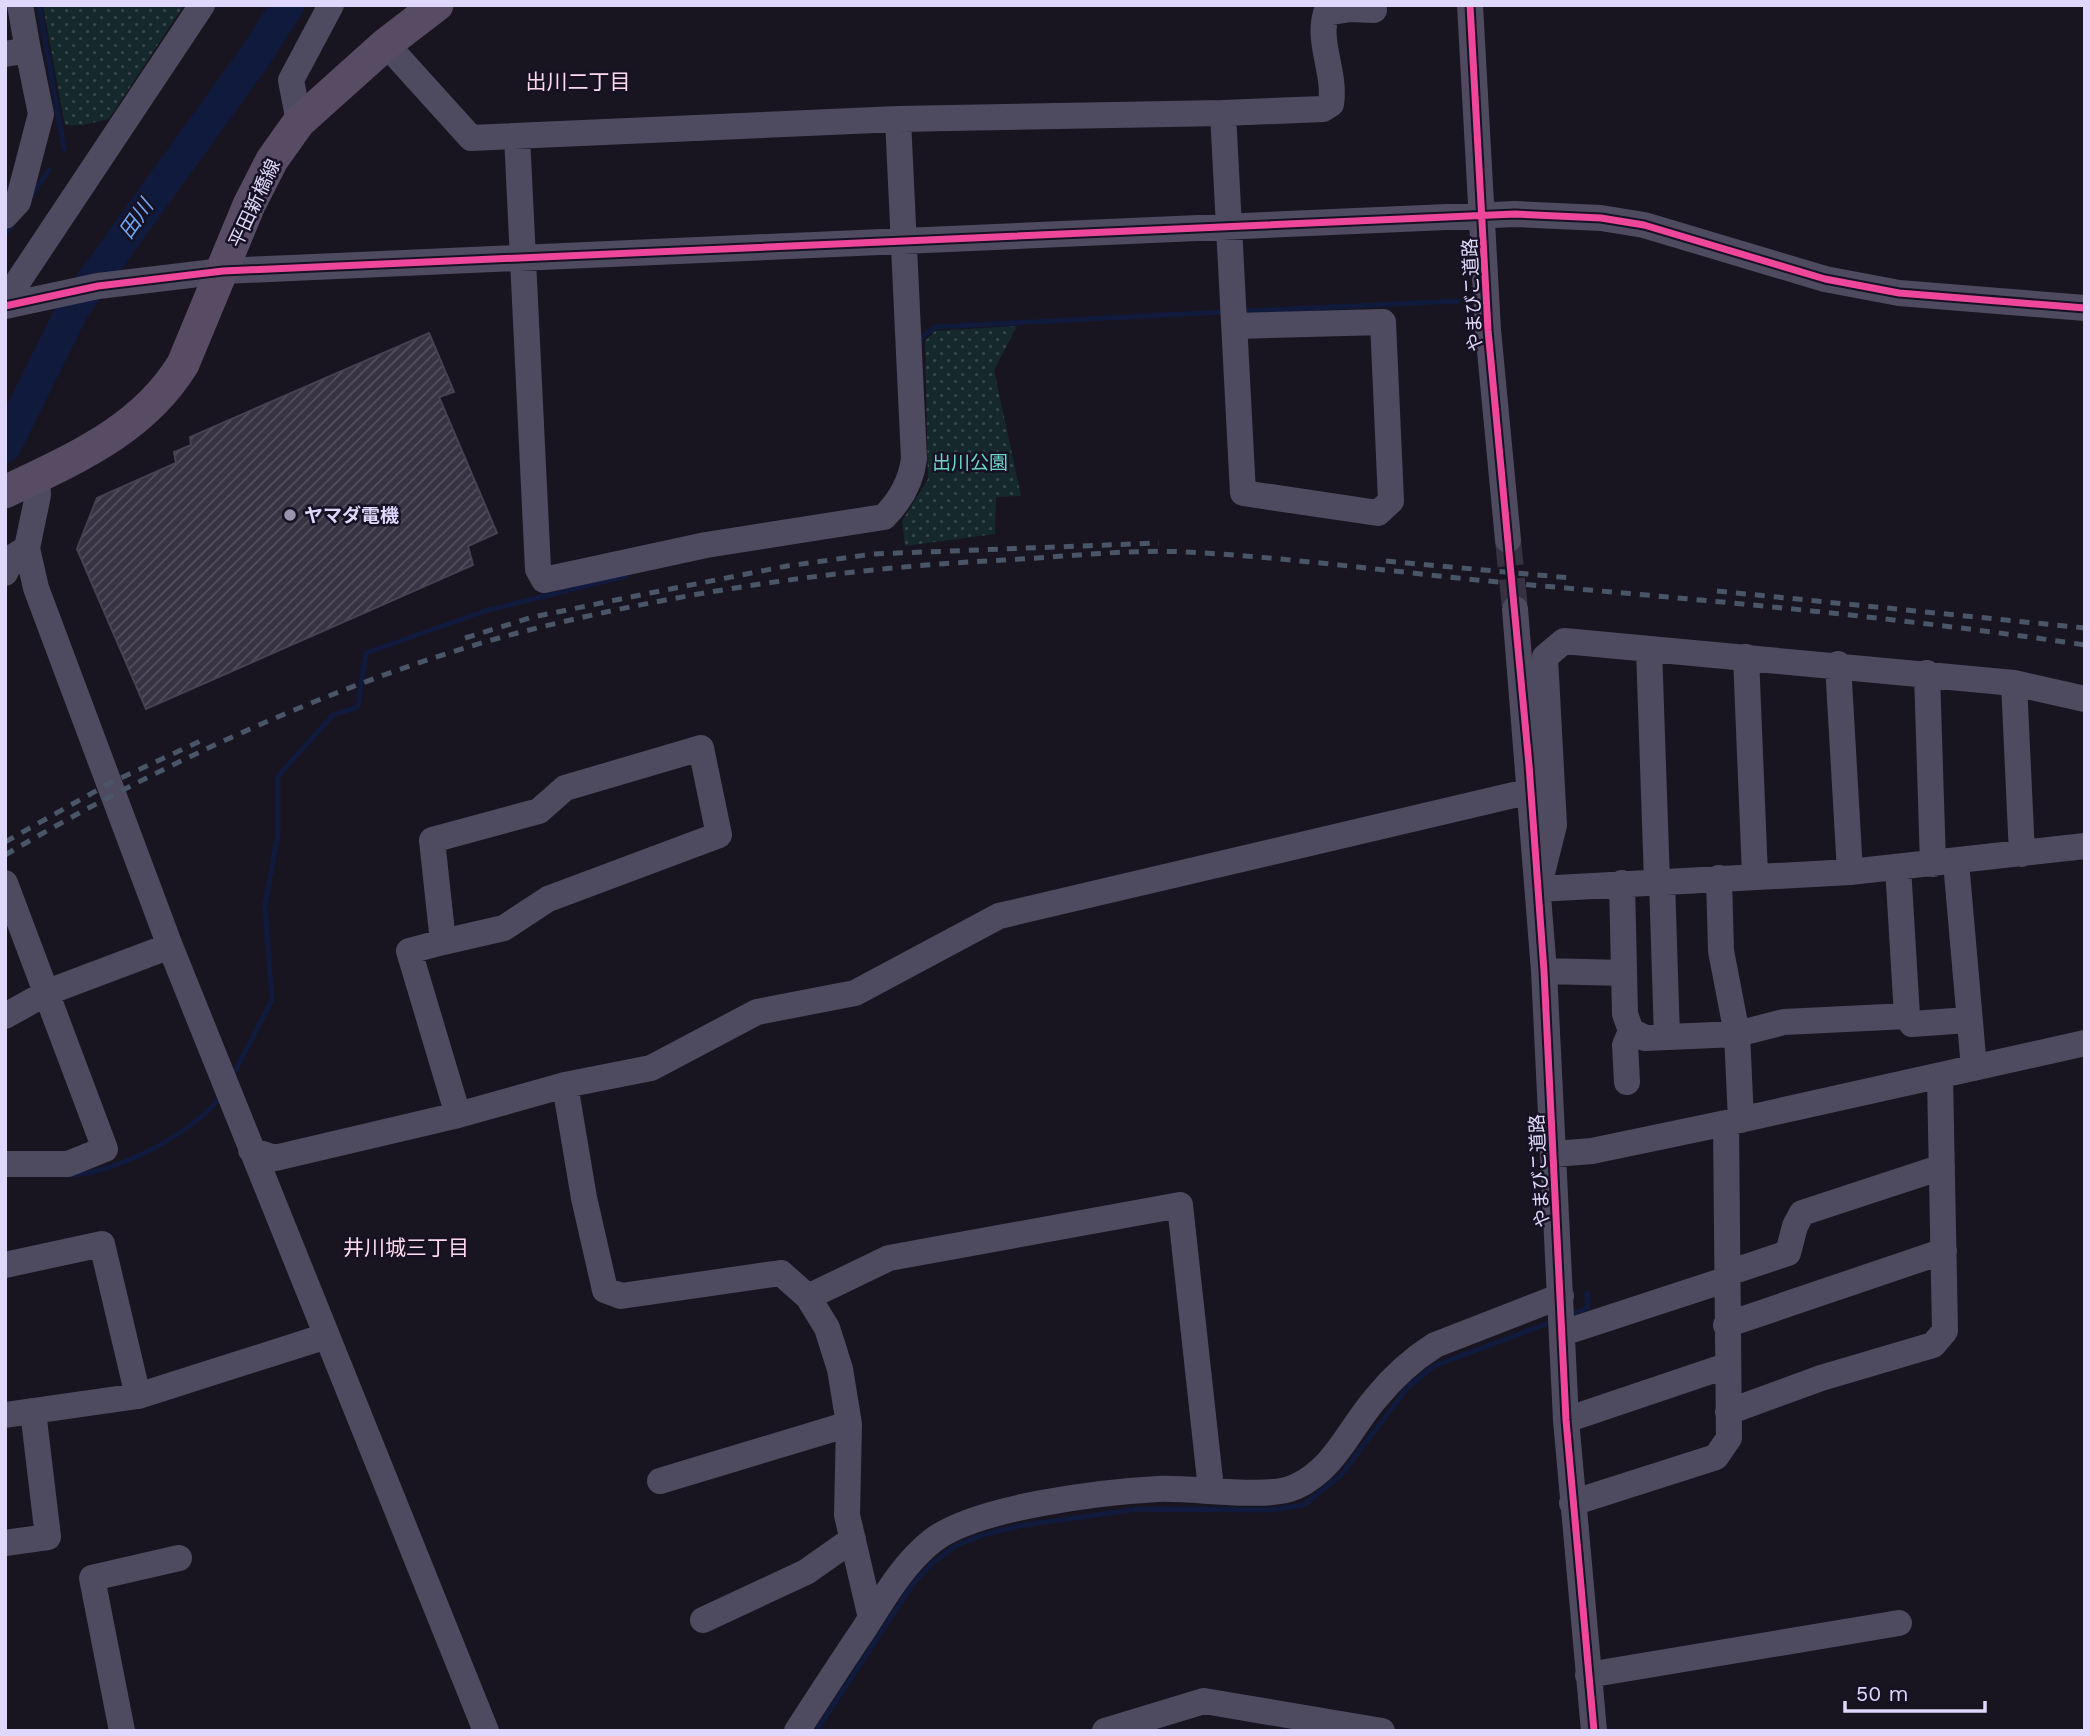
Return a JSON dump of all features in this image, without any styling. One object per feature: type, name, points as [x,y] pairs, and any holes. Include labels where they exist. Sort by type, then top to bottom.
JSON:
[{"type":"main road","name":"平田新橋線","points":[[21,484],[124,430],[168,389],[183,364],[249,205],[272,160],[299,122],[386,44],[437,5]]},
{"type":"street","points":[[5,216],[18,202],[41,114],[16,52],[20,5]]},
{"type":"street","points":[[8,305],[33,258],[202,5]]},
{"type":"street","points":[[299,122],[291,80],[331,5]]},
{"type":"street","name":"やまびこ道路","points":[[1470,5],[1488,330],[1508,540]]},
{"type":"street","points":[[386,44],[471,138],[898,118],[1223,113],[1322,109],[1331,104],[1333,93],[1322,28],[1326,13],[1350,9],[1374,10]]},
{"type":"street","points":[[1223,113],[1243,493],[1378,513],[1391,501],[1383,322],[1235,326]]},
{"type":"street","points":[[517,136],[538,569],[544,580],[706,545],[884,517],[906,489],[914,459],[898,118]]},
{"type":"street","points":[[8,305],[98,286],[223,271],[1526,214],[1601,218],[1644,225],[1825,279],[1899,293],[2085,308]]},
{"type":"street","points":[[21,484],[38,495],[27,548],[36,588],[170,946],[486,1731]]},
{"type":"street","points":[[5,573],[13,557],[27,548]]},
{"type":"street","name":"やまびこ道路","points":[[1514,609],[1544,971],[1566,1420],[1594,1731]]},
{"type":"street","points":[[2085,699],[2014,683],[1927,673],[1564,641],[1545,657],[1554,825],[1538,889],[1755,875],[1850,872],[2085,846]]},
{"type":"street","points":[[1649,649],[1667,1037]]},
{"type":"street","points":[[1746,657],[1755,875]]},
{"type":"street","points":[[1838,664],[1850,872]]},
{"type":"street","points":[[1927,673],[1945,863],[1974,1068]]},
{"type":"street","points":[[2014,683],[2022,854]]},
{"type":"street","points":[[443,942],[432,840],[539,811],[565,788],[701,748],[719,835],[548,899],[503,928],[408,951],[458,1115]]},
{"type":"street","points":[[251,1150],[275,1158],[458,1115],[565,1085],[651,1068],[757,1012],[855,993],[999,916],[1531,791]]},
{"type":"street","points":[[1898,867],[1907,1016],[1912,1024],[1968,1020]]},
{"type":"street","points":[[1572,1503],[1716,1457],[1729,1438],[1726,1277],[1737,1034],[1721,951],[1719,878]]},
{"type":"street","points":[[5,883],[105,1149],[68,1164],[5,1164]]},
{"type":"street","points":[[1622,883],[1625,1014],[1631,1031],[1625,1045],[1627,1082]]},
{"type":"street","points":[[5,1016],[48,992],[170,946]]},
{"type":"street","points":[[1544,971],[1624,973]]},
{"type":"street","points":[[1631,1031],[1645,1038],[1737,1034],[1784,1022],[1907,1016]]},
{"type":"street","points":[[1554,1154],[1592,1151],[1733,1122],[2085,1043]]},
{"type":"street","points":[[1728,1412],[1821,1378],[1933,1345],[1945,1331],[1940,1077]]},
{"type":"street","points":[[565,1085],[584,1198],[605,1290],[621,1296],[781,1273],[808,1297],[827,1328],[840,1369],[849,1424],[847,1515],[870,1618]]},
{"type":"street","points":[[797,1731],[906,1566],[933,1540],[969,1522],[1035,1505],[1157,1489],[1271,1493],[1293,1489],[1316,1475],[1334,1457],[1375,1398],[1416,1357],[1435,1345],[1726,1277],[1788,1253],[1794,1226],[1802,1213],[1942,1167]]},
{"type":"street","points":[[808,1297],[840,1284],[889,1258],[1180,1205],[1211,1489]]},
{"type":"street","points":[[5,1265],[102,1244],[138,1396]]},
{"type":"street","points":[[1726,1325],[1944,1251]]},
{"type":"street","points":[[5,1415],[138,1396],[317,1339],[324,1334]]},
{"type":"street","points":[[1566,1420],[1726,1366]]},
{"type":"street","points":[[5,1543],[48,1536],[33,1411]]},
{"type":"street","points":[[660,1481],[849,1424]]},
{"type":"street","points":[[703,1620],[806,1572],[853,1539]]},
{"type":"street","points":[[122,1731],[92,1578],[179,1558]]},
{"type":"street","points":[[1588,1675],[1899,1623]]},
{"type":"street","points":[[1105,1731],[1204,1701],[1382,1731]]},
{"type":"green space","points":[[43,5],[184,5],[109,119],[83,125],[65,125]]},
{"type":"green space","name":"出川公園","points":[[1017,326],[994,370],[1021,496],[996,497],[995,534],[905,546],[902,521],[928,479],[925,341],[935,331]]},
{"type":"building","name":"ヤマダ電機","points":[[429,333],[454,392],[439,397],[497,533],[468,546],[473,565],[146,709],[77,549],[97,498],[176,463],[174,452],[191,445],[190,437]]},
{"type":"waterway","points":[[39,5],[64,149]]},
{"type":"waterway","name":"田川","points":[[5,446],[74,307],[256,55],[288,5]]},
{"type":"waterway","points":[[31,196],[49,170]]},
{"type":"waterway","points":[[5,235],[12,225]]},
{"type":"waterway","points":[[1248,311],[1458,301]]},
{"type":"waterway","points":[[920,345],[920,339],[935,327],[1224,312]]},
{"type":"waterway","points":[[232,1077],[272,1000],[265,905],[278,834],[278,776],[333,715],[358,707],[366,653],[485,611],[626,576]]},
{"type":"waterway","points":[[71,1175],[109,1167],[154,1148],[195,1122],[222,1094]]},
{"type":"waterway","points":[[1570,1315],[1588,1308],[1587,1293]]},
{"type":"waterway","points":[[816,1731],[913,1584],[930,1565],[957,1545],[986,1534],[1024,1525],[1139,1509],[1271,1510],[1304,1505],[1341,1475],[1408,1387],[1434,1366],[1554,1321]]},
{"type":"tunnel","points":[[1508,540],[1515,609]]},
{"type":"railway","points":[[465,638],[533,617],[787,566],[873,554],[1159,543]]},
{"type":"railway","points":[[5,855],[130,786],[196,754],[264,723],[401,669],[537,628],[653,602],[769,583],[886,569],[1119,552],[1187,552],[1802,610],[2085,645]]},
{"type":"railway","points":[[1386,561],[1571,578]]},
{"type":"railway","points":[[1717,591],[2085,628]]},
{"type":"railway","points":[[5,842],[110,783],[207,738]]},
{"type":"cycle path","points":[[1470,5],[1488,330],[1529,765],[1544,971],[1566,1420],[1594,1731]]},
{"type":"cycle path","points":[[5,306],[98,286],[223,271],[1515,214],[1601,218],[1644,225],[1825,279],[1899,293],[2085,308]]},
{"type":"place","name":"ヤマダ電機","points":[[290,515]]},
{"type":"district","name":"出川二丁目","points":[[578,82]]},
{"type":"district","name":"井川城三丁目","points":[[406,1248]]}]
